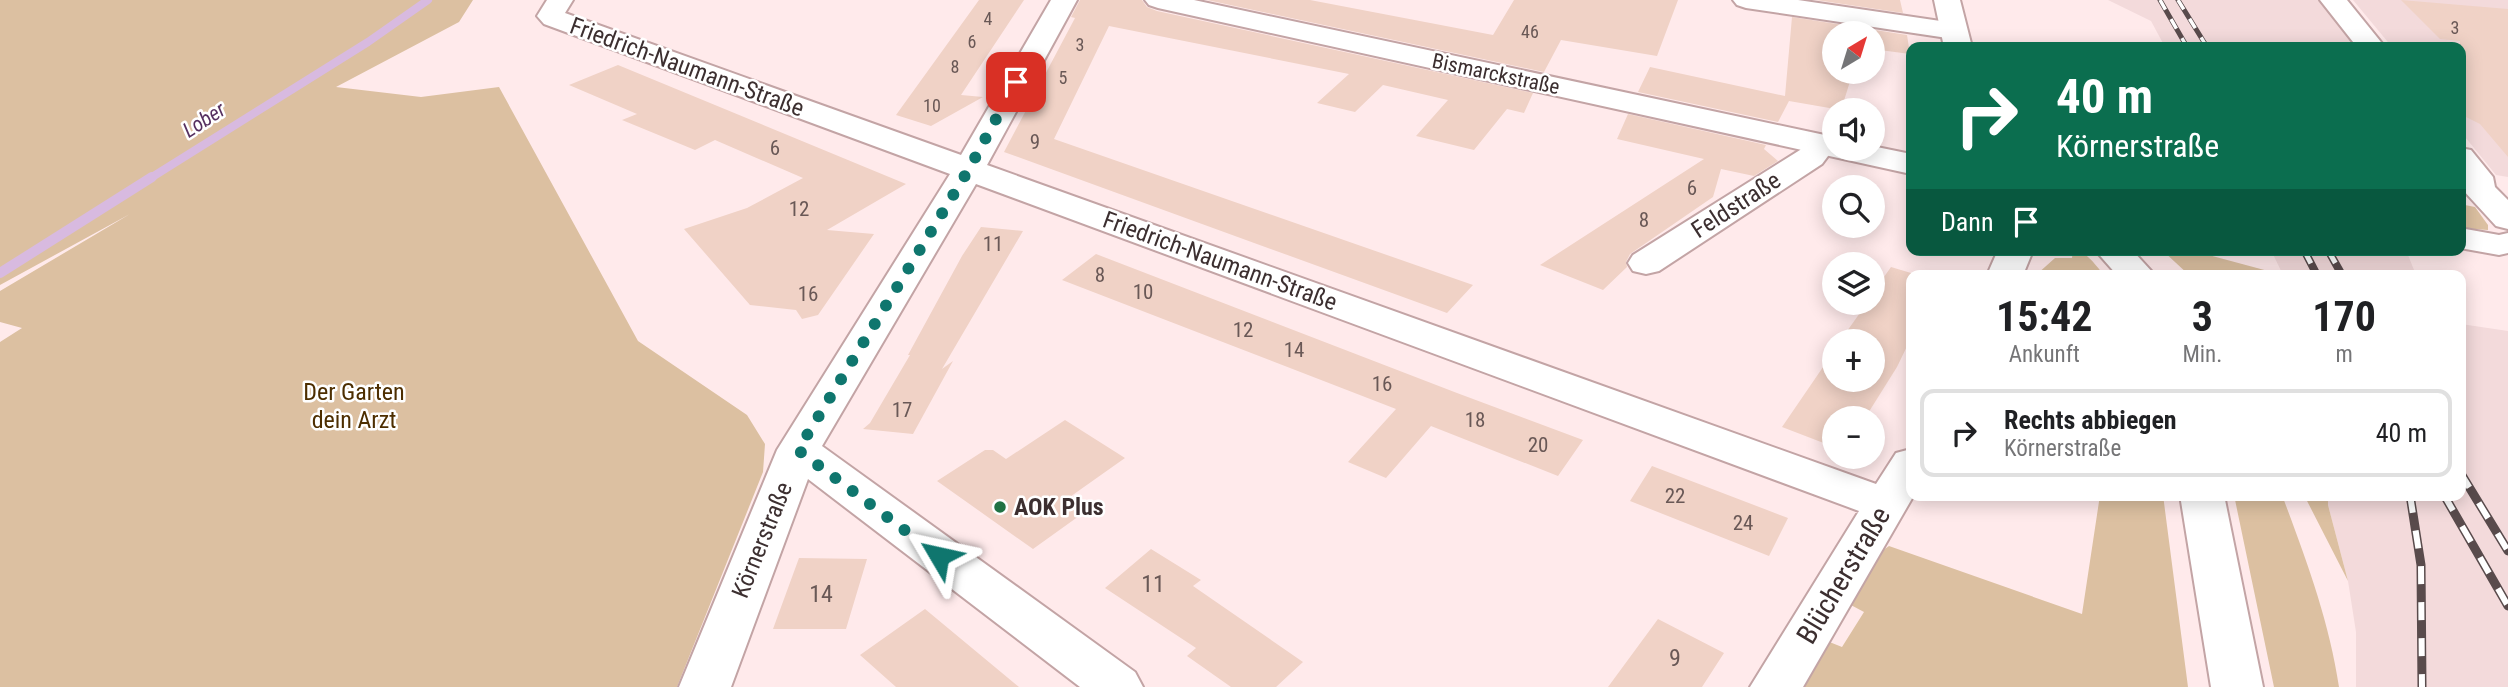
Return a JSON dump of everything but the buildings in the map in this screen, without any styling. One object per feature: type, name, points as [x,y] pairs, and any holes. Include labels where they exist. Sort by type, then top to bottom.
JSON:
[{"type":"street","name":"Körnerstraße","points":[[705,687],[798,450],[969,169],[1064,0]]},
{"type":"street","name":"Bismarckstraße","points":[[1158,0],[1822,144]]},
{"type":"street","points":[[1746,0],[1956,39],[1947,0]]},
{"type":"street","points":[[2333,0],[2367,42]]},
{"type":"street","name":"Friedrich-Naumann-Straße","points":[[557,9],[969,169],[1886,504]]},
{"type":"street","name":"Feldstraße","points":[[1646,263],[1822,152]]},
{"type":"street","name":"Bismarckstraße","points":[[1885,158],[1906,163]]},
{"type":"street","points":[[2466,164],[2477,177],[2470,190],[2508,219]]},
{"type":"street","points":[[2466,239],[2499,245],[2508,243]]},
{"type":"street","points":[[2118,256],[2132,270]]},
{"type":"street","points":[[798,450],[1117,687]]},
{"type":"street","name":"Blücherstraße","points":[[1776,687],[1906,471]]},
{"type":"street","points":[[2204,501],[2237,687]]},
{"type":"shaded area","points":[[2108,0],[2319,0],[2353,42],[2162,42],[2151,21]]},
{"type":"shaded area","points":[[2353,0],[2508,0],[2508,177],[2496,175],[2466,138],[2466,42],[2388,42]]},
{"type":"shaded area","points":[[2274,256],[2408,256],[2414,270],[2281,270]]},
{"type":"shaded area","points":[[2466,325],[2508,331],[2508,687],[2356,687],[2356,632],[2348,581],[2328,501],[2466,501]]},
{"type":"green space","name":"Der Garten dein Arzt","points":[[0,0],[473,0],[459,22],[336,87],[421,97],[499,87],[638,341],[747,415],[765,444],[763,472],[677,687],[0,687],[0,342],[22,328],[0,322],[0,291],[130,214],[0,285]]},
{"type":"green space","points":[[2466,205],[2475,207],[2488,225],[2488,230],[2466,228]]},
{"type":"green space","points":[[2086,256],[2100,270],[2042,270],[2055,258]]},
{"type":"green space","points":[[2168,256],[2212,256],[2264,270],[2184,270]]},
{"type":"green space","points":[[2099,501],[2164,501],[2188,687],[1800,687],[1827,641],[1842,647],[1864,612],[1849,604],[1879,553],[1889,546],[2082,614]]},
{"type":"green space","points":[[2235,501],[2284,501],[2323,614],[2339,687],[2274,687]]},
{"type":"green space","points":[[2307,501],[2328,501],[2348,581]]},
{"type":"waterway","name":"Lober","points":[[149,179],[368,42],[428,0]]},
{"type":"waterway","name":"Lober","points":[[0,273],[152,177]]},
{"type":"railway","points":[[2160,0],[2184,42]]},
{"type":"railway","points":[[2178,0],[2204,42]]},
{"type":"railway","points":[[2307,256],[2314,270]]},
{"type":"railway","points":[[2331,256],[2339,270]]},
{"type":"railway","points":[[2466,482],[2508,551]]},
{"type":"railway","points":[[2411,501],[2421,565],[2422,687]]},
{"type":"railway","points":[[2447,501],[2508,606]]},
{"type":"place","name":"AOK Plus","points":[[1000,507]]},
{"type":"route","points":[[939,556],[798,450],[969,169],[1016,82]]}]
